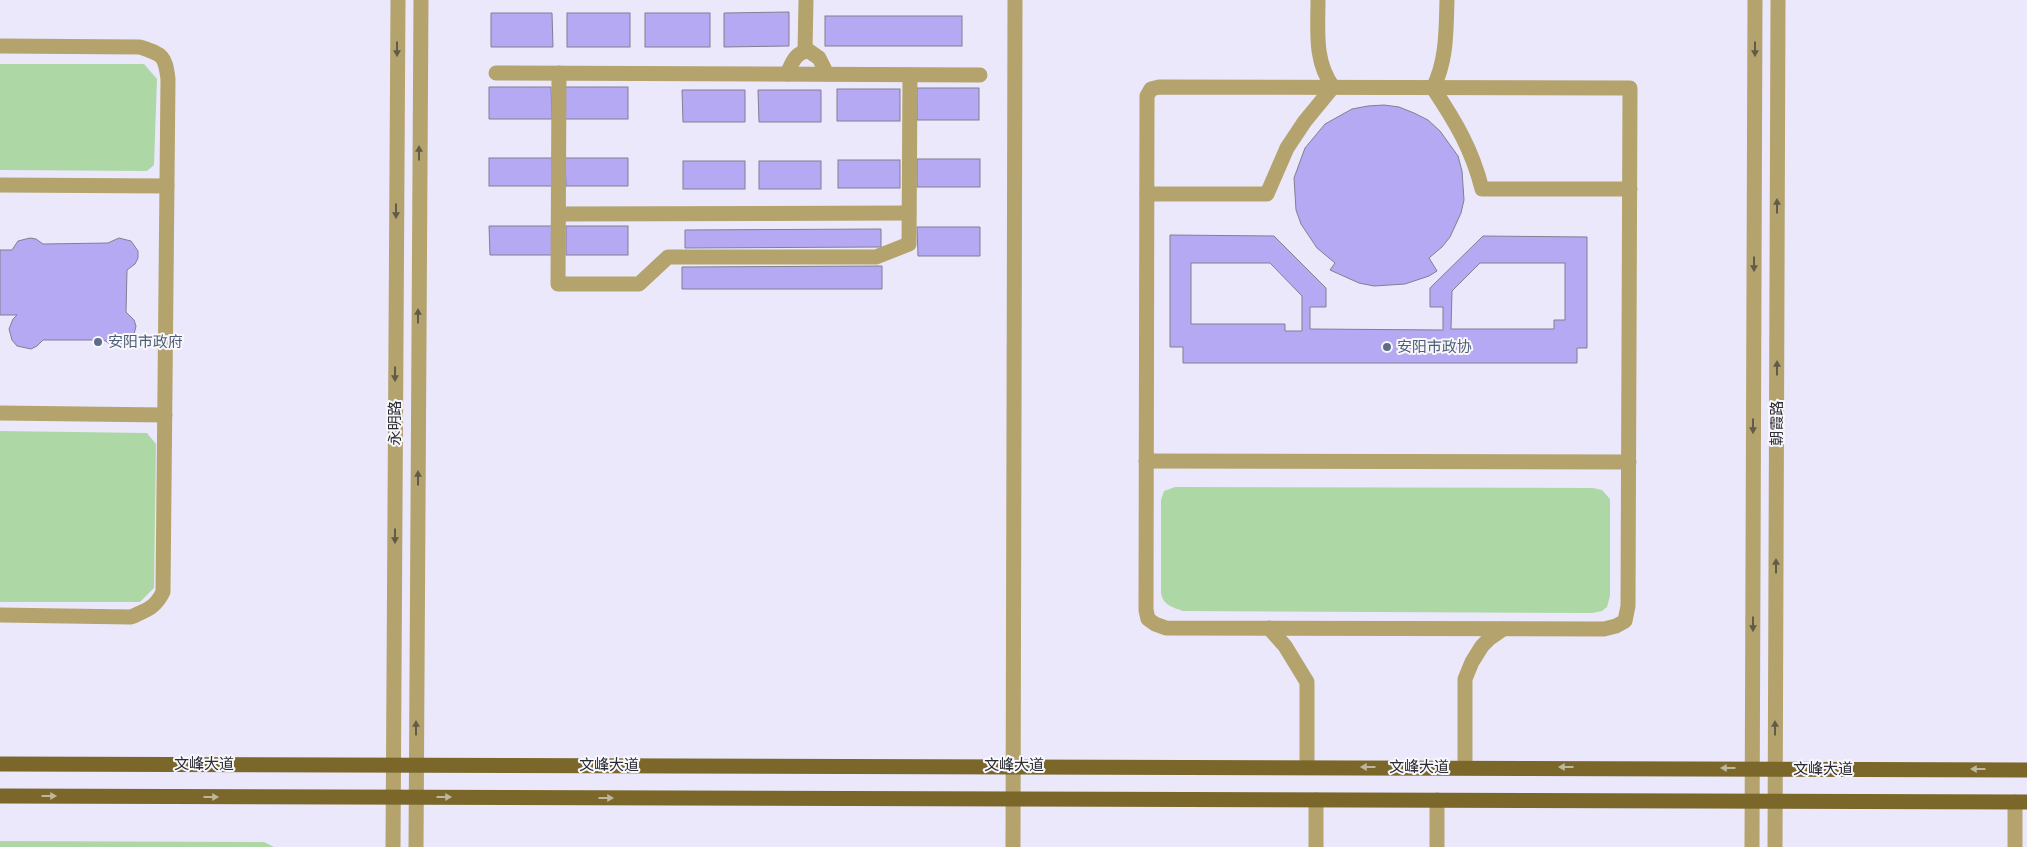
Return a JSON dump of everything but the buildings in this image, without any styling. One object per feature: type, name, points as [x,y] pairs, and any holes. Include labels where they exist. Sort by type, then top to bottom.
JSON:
[{"type":"main road","name":"文峰大道","points":[[0,764],[1013,765],[2027,770]]},
{"type":"main road","points":[[0,796],[2021,802]]},
{"type":"street","name":"永明路","points":[[393,847],[398,0]]},
{"type":"street","name":"永明路","points":[[416,847],[421,0]]},
{"type":"street","points":[[805,51],[806,0]]},
{"type":"street","points":[[1013,847],[1015,0]]},
{"type":"street","points":[[1318,0],[1318,49],[1321,66],[1333,87]]},
{"type":"street","points":[[1432,88],[1442,65],[1446,43],[1446,0]]},
{"type":"street","name":"朝霞路","points":[[1752,847],[1755,0]]},
{"type":"street","name":"朝霞路","points":[[1775,847],[1778,0]]},
{"type":"street","points":[[0,46],[140,47],[158,53],[166,62],[168,79],[163,592],[157,603],[146,611],[131,617],[0,615]]},
{"type":"street","points":[[787,74],[794,59],[798,54],[805,51],[814,53],[827,74]]},
{"type":"street","points":[[496,73],[980,75]]},
{"type":"street","points":[[559,73],[558,284],[640,284],[668,256],[876,257],[909,244],[910,75]]},
{"type":"street","points":[[1159,87],[1432,88],[1630,88],[1628,606],[1625,621],[1604,629],[1166,628],[1155,624],[1148,619],[1146,610],[1147,96],[1151,89],[1159,87]]},
{"type":"street","points":[[1147,194],[1267,194],[1287,148],[1305,121],[1333,87]]},
{"type":"street","points":[[1432,88],[1457,124],[1476,167],[1482,189],[1630,189]]},
{"type":"street","points":[[0,185],[167,186]]},
{"type":"street","points":[[559,214],[909,213]]},
{"type":"street","points":[[0,413],[165,414]]},
{"type":"street","points":[[1146,461],[1629,462]]},
{"type":"street","points":[[1269,628],[1285,646],[1307,682],[1307,766]]},
{"type":"street","points":[[1465,767],[1465,679],[1472,662],[1482,646],[1504,629]]},
{"type":"street","points":[[1316,800],[1316,847]]},
{"type":"street","points":[[1437,800],[1437,847]]},
{"type":"street","points":[[2015,847],[2021,802]]},
{"type":"green space","points":[[0,64],[144,64],[157,79],[154,165],[147,171],[0,170]]},
{"type":"green space","points":[[0,431],[147,433],[156,444],[154,588],[140,602],[0,602]]},
{"type":"green space","points":[[1175,487],[1593,488],[1602,490],[1610,499],[1610,596],[1607,607],[1602,611],[1592,613],[1183,611],[1166,603],[1161,593],[1161,500],[1164,491]]},
{"type":"green space","points":[[0,841],[264,842],[274,847],[0,847]]},
{"type":"place","name":"安阳市政府","points":[[98,342]]},
{"type":"place","name":"安阳市政协","points":[[1387,347]]}]
